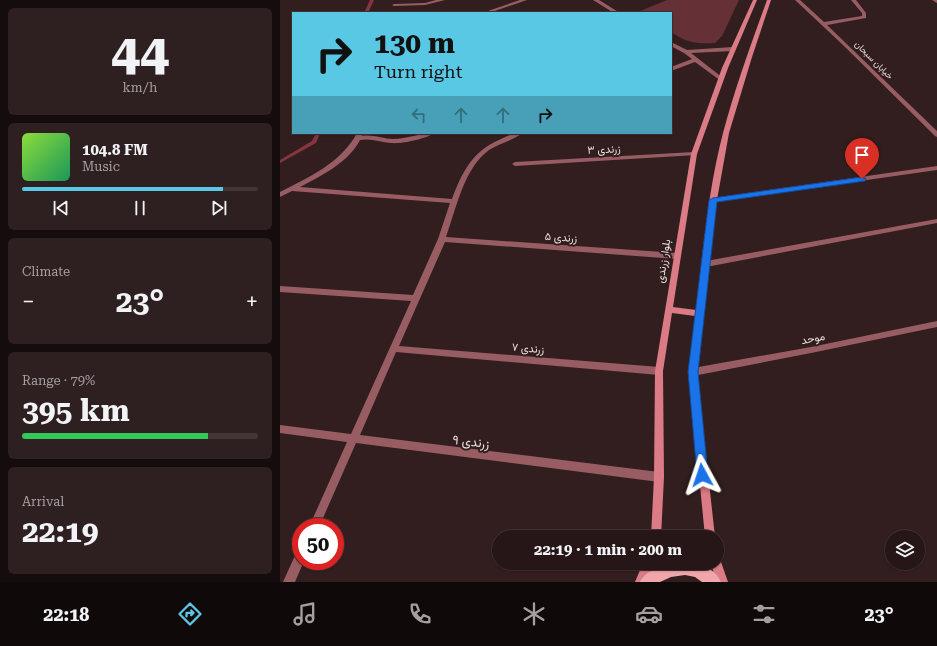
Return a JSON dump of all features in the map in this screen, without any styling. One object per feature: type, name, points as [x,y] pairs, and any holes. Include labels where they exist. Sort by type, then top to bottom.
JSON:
[{"type":"main road","name":"بلوار زرندی","points":[[656,530],[659,477],[659,371],[694,154],[733,48],[755,0]]},
{"type":"main road","points":[[709,530],[702,475],[693,372],[713,200],[726,134],[749,56],[769,0]]},
{"type":"main road","points":[[669,310],[700,313]]},
{"type":"main road","points":[[647,582],[676,568],[697,571],[714,582]]},
{"type":"main road","points":[[641,582],[645,570]]},
{"type":"main road","points":[[718,570],[722,582]]},
{"type":"street","points":[[394,4],[425,4],[443,0]]},
{"type":"street","points":[[487,12],[525,0]]},
{"type":"street","points":[[595,0],[616,12]]},
{"type":"street","name":"خیابان سبحان","points":[[797,0],[937,135]]},
{"type":"street","points":[[823,24],[864,17],[864,13],[853,0]]},
{"type":"street","points":[[672,45],[686,52],[721,79]]},
{"type":"street","points":[[686,52],[733,48]]},
{"type":"street","points":[[672,69],[695,60]]},
{"type":"street","points":[[280,195],[333,165],[349,151],[360,135],[395,141],[427,134]]},
{"type":"street","points":[[318,518],[442,239],[455,201],[470,166],[485,149],[517,134]]},
{"type":"street","name":"زرندی ۳","points":[[515,164],[694,154]]},
{"type":"street","points":[[713,200],[937,168]]},
{"type":"street","points":[[292,189],[455,201]]},
{"type":"street","points":[[706,264],[937,221]]},
{"type":"street","name":"زرندی ۵","points":[[442,239],[677,256]]},
{"type":"street","points":[[280,289],[416,298]]},
{"type":"street","name":"موحد","points":[[693,372],[937,324]]},
{"type":"street","name":"زرندی ۷","points":[[394,349],[659,371]]},
{"type":"street","name":"زرندی ۹","points":[[280,429],[659,477]]},
{"type":"street","points":[[289,582],[294,570]]},
{"type":"shaded area","points":[[667,0],[739,0],[722,36],[715,43],[697,43],[687,41],[672,33],[672,12],[640,11]]},
{"type":"waterway","points":[[366,12],[372,0]]},
{"type":"waterway","points":[[280,162],[314,142],[318,134]]},
{"type":"route","points":[[702,475],[693,372],[713,200],[862,179]]}]
